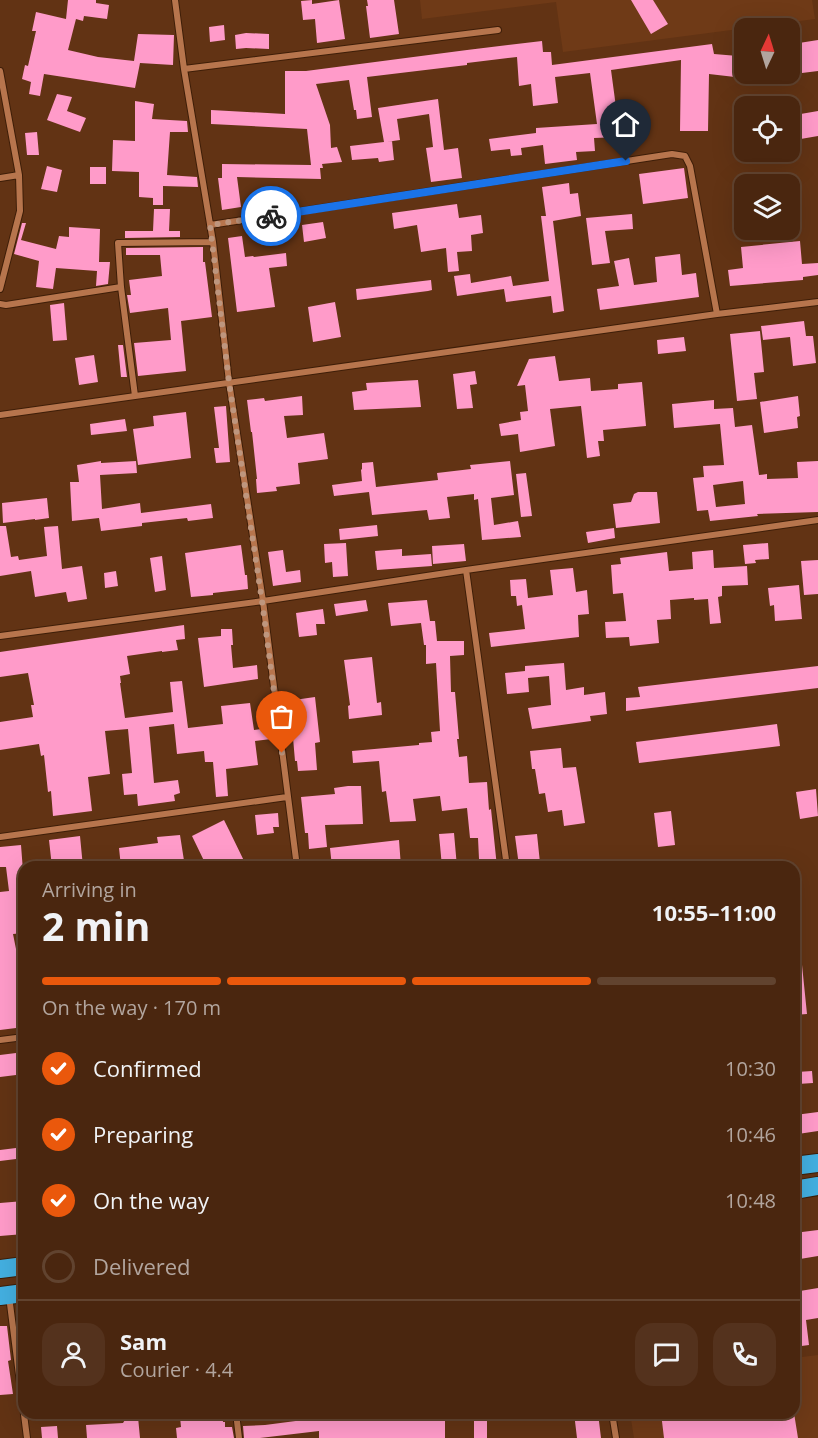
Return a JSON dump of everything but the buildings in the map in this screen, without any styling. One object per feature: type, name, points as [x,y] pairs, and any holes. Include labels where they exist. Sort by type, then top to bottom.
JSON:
[{"type":"highway","points":[[800,1165],[818,1163]]},
{"type":"highway","points":[[800,1189],[818,1186]]},
{"type":"highway","points":[[0,1269],[18,1267]]},
{"type":"street","points":[[175,0],[184,69],[213,242],[229,382],[262,601],[296,861]]},
{"type":"street","points":[[184,69],[498,30]]},
{"type":"street","points":[[0,71],[19,175],[20,211],[0,289]]},
{"type":"street","points":[[210,225],[672,154],[685,156],[690,166],[717,314]]},
{"type":"street","points":[[0,178],[19,175]]},
{"type":"street","points":[[135,396],[118,243],[213,242]]},
{"type":"street","points":[[0,304],[6,305],[121,286]]},
{"type":"street","points":[[0,415],[717,314],[818,302]]},
{"type":"street","points":[[0,636],[262,601],[818,520]]},
{"type":"street","points":[[466,570],[506,861]]},
{"type":"street","points":[[0,837],[287,797]]},
{"type":"street","points":[[0,1040],[18,1038]]},
{"type":"street","points":[[11,1295],[18,1358]]},
{"type":"street","points":[[25,1419],[27,1438]]},
{"type":"street","points":[[237,1419],[239,1438]]},
{"type":"street","points":[[613,1419],[616,1438]]},
{"type":"shaded area","points":[[420,0],[812,0],[815,19],[800,21],[800,18],[734,18],[734,30],[563,52],[556,2],[422,19]]},
{"type":"shaded area","points":[[818,1355],[818,1438],[634,1438],[631,1419],[800,1419],[800,1357]]},
{"type":"way so far","points":[[271,216],[210,225],[229,382],[282,753]]},
{"type":"route","points":[[271,216],[626,161]]}]
